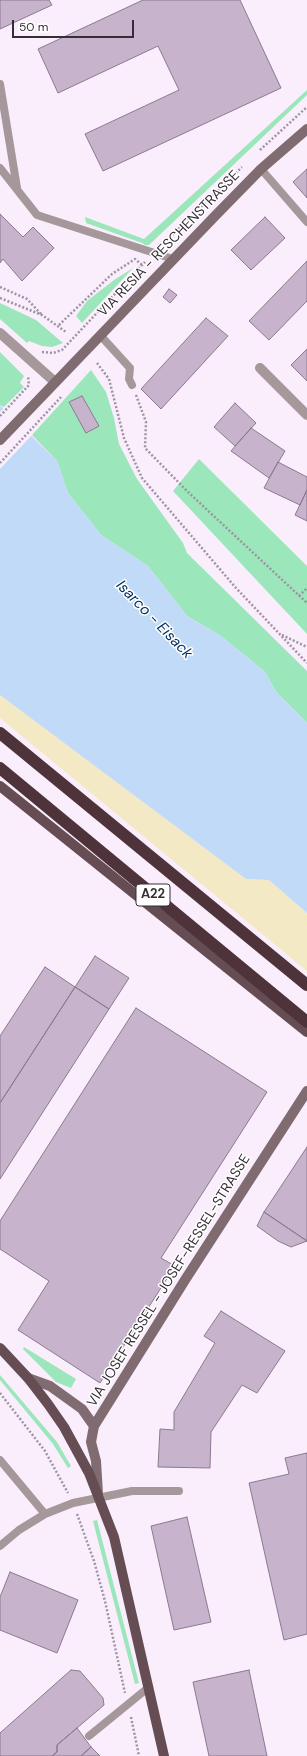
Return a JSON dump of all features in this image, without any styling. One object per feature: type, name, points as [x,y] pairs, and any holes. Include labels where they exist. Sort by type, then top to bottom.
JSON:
[{"type":"highway","name":"A22","points":[[0,733],[307,985]]},
{"type":"highway","name":"A22","points":[[0,768],[307,1022]]},
{"type":"main road","name":"VIA RESIA - RESCHENSTRASSE","points":[[0,440],[261,169],[307,129]]},
{"type":"main road","points":[[0,786],[307,1032]]},
{"type":"main road","name":"VIA JOSEF RESSEL - JOSEF-RESSEL-STRASSE","points":[[98,1497],[96,1461],[91,1442],[94,1426],[185,1280],[307,1091]]},
{"type":"main road","points":[[0,1348],[28,1378],[64,1427],[80,1453],[98,1497],[114,1537],[164,1756]]},
{"type":"main road","points":[[28,1378],[50,1386],[82,1409],[94,1426]]},
{"type":"street","points":[[0,333],[55,382]]},
{"type":"street","points":[[260,368],[307,415]]},
{"type":"lane","points":[[0,84],[17,188]]},
{"type":"lane","points":[[0,168],[37,215],[173,259]]},
{"type":"lane","points":[[261,169],[307,222]]},
{"type":"lane","points":[[100,335],[130,368],[129,378],[132,385]]},
{"type":"lane","points":[[0,1460],[45,1514]]},
{"type":"lane","points":[[0,1546],[19,1530],[45,1514],[73,1503],[132,1491],[179,1491]]},
{"type":"lane","points":[[89,1736],[127,1703],[149,1687]]},
{"type":"path","points":[[256,154],[307,107]]},
{"type":"path","points":[[37,349],[46,354],[53,354],[62,350],[142,265],[245,165]]},
{"type":"path","points":[[59,325],[112,274],[135,259],[142,265]]},
{"type":"path","points":[[0,287],[27,299],[42,315]]},
{"type":"path","points":[[0,298],[42,315],[59,325],[66,332]]},
{"type":"path","points":[[97,363],[108,379],[124,438],[142,478],[236,588],[307,663]]},
{"type":"path","points":[[0,416],[29,385],[27,374]]},
{"type":"path","points":[[132,385],[146,422],[145,448],[188,492],[307,603]]},
{"type":"path","points":[[0,463],[45,416]]},
{"type":"path","points":[[299,596],[307,588]]},
{"type":"path","points":[[281,635],[307,647]]},
{"type":"path","points":[[0,1393],[45,1452],[73,1503],[104,1594],[139,1756]]},
{"type":"green space","points":[[307,90],[307,95],[149,245],[145,245],[86,223],[85,217],[144,239]]},
{"type":"green space","points":[[133,268],[82,323],[76,316],[87,301],[114,280]]},
{"type":"green space","points":[[0,303],[36,320],[63,343],[52,347],[42,346],[29,341],[27,343],[0,319]]},
{"type":"green space","points":[[0,352],[24,376],[20,383],[24,387],[4,407],[0,405]]},
{"type":"green space","points":[[91,370],[106,392],[114,418],[119,444],[137,479],[183,543],[187,553],[307,671],[307,723],[276,692],[265,672],[221,636],[187,616],[148,566],[101,535],[68,493],[57,461],[32,435]]},
{"type":"green space","points":[[199,459],[307,566],[307,634],[173,491]]},
{"type":"green space","points":[[24,1347],[76,1379],[71,1388],[56,1382],[23,1349]]},
{"type":"green space","points":[[0,1375],[57,1442],[71,1466],[68,1468],[53,1444],[0,1380]]},
{"type":"green space","points":[[97,1520],[139,1683],[135,1684],[93,1521]]},
{"type":"sand","points":[[0,695],[246,879],[269,880],[307,913],[307,971],[0,718]]},
{"type":"water","name":"Isarco - Eisack","points":[[0,405],[57,461],[68,493],[101,535],[148,566],[187,616],[221,636],[265,672],[276,692],[307,723],[307,913],[269,880],[246,879],[0,695]]},
{"type":"pier","points":[[6,406],[33,434],[0,469],[0,412]]},
{"type":"building","points":[[0,0],[49,0],[52,5],[0,29]]},
{"type":"building","points":[[143,0],[240,0],[281,88],[103,171],[85,134],[179,90],[158,46],[58,93],[38,49]]},
{"type":"building","points":[[307,169],[307,198],[293,182]]},
{"type":"building","points":[[0,214],[23,237],[33,227],[54,248],[22,281],[3,259],[0,263]]},
{"type":"building","points":[[265,217],[285,238],[251,270],[231,250]]},
{"type":"building","points":[[307,261],[307,301],[269,340],[249,321]]},
{"type":"building","points":[[169,289],[177,295],[170,303],[163,297]]},
{"type":"building","points":[[206,318],[228,336],[161,409],[141,389]]},
{"type":"building","points":[[307,349],[307,381],[291,365]]},
{"type":"building","points":[[82,396],[99,426],[86,433],[69,402]]},
{"type":"building","points":[[235,403],[256,423],[235,446],[214,427]]},
{"type":"building","points":[[251,428],[285,451],[269,478],[231,451]]},
{"type":"building","points":[[278,462],[307,477],[307,490],[300,505],[264,488]]},
{"type":"building","points":[[307,490],[307,521],[295,515]]},
{"type":"building","points":[[95,956],[129,978],[109,1009],[75,987]]},
{"type":"building","points":[[45,967],[75,987],[0,1103],[0,1036]]},
{"type":"building","points":[[75,987],[109,1009],[0,1179],[0,1103]]},
{"type":"building","points":[[136,1008],[267,1092],[161,1258],[175,1266],[100,1383],[18,1330],[49,1281],[0,1249],[0,1221]]},
{"type":"building","points":[[307,1147],[307,1241],[264,1212]]},
{"type":"building","points":[[264,1212],[307,1241],[291,1247],[278,1241],[257,1226]]},
{"type":"building","points":[[221,1311],[285,1351],[257,1393],[242,1385],[211,1432],[210,1468],[158,1467],[160,1429],[174,1430],[174,1412],[215,1343],[204,1336]]},
{"type":"building","points":[[307,1453],[307,1634],[284,1640],[249,1483],[289,1474],[285,1458]]},
{"type":"building","points":[[187,1517],[211,1622],[174,1630],[151,1526]]},
{"type":"building","points":[[10,1572],[78,1600],[57,1653],[0,1630],[0,1597]]},
{"type":"building","points":[[71,1670],[80,1671],[103,1698],[104,1705],[57,1745],[57,1752],[52,1756],[0,1756],[0,1733]]},
{"type":"building","points":[[249,1670],[267,1756],[209,1756],[193,1682]]},
{"type":"building","points":[[77,1728],[91,1747],[81,1756],[52,1756],[57,1752],[57,1745]]},
{"type":"building","points":[[91,1747],[100,1756],[81,1756]]}]
